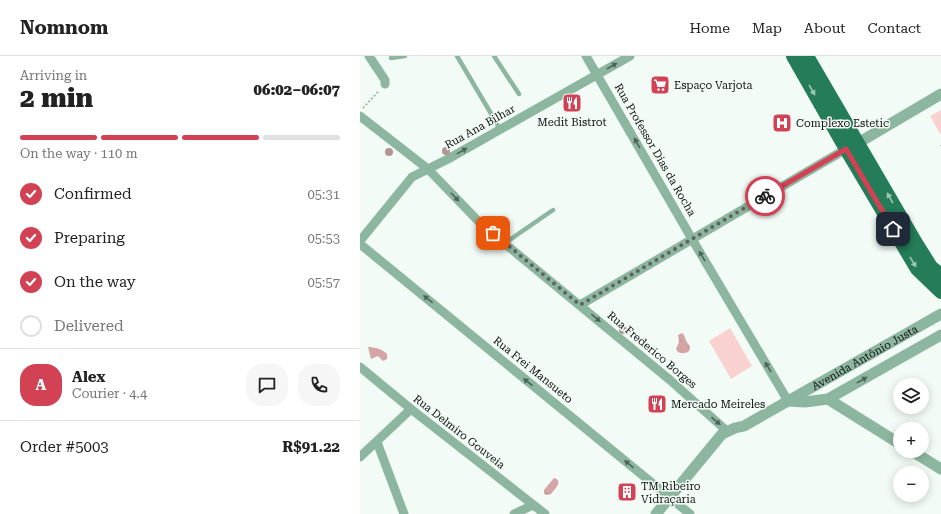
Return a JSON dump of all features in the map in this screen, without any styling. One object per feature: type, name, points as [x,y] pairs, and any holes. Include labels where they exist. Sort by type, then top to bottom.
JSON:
[{"type":"main road","points":[[793,56],[931,267],[941,276]]},
{"type":"main road","points":[[807,56],[852,146],[917,269],[941,292]]},
{"type":"street","points":[[369,56],[385,80],[386,84]]},
{"type":"street","name":"Rua Professor Dias da Rocha","points":[[586,56],[788,401]]},
{"type":"street","name":"Rua Ana Bilhar","points":[[360,241],[412,177],[448,159],[630,56]]},
{"type":"street","points":[[580,305],[941,94]]},
{"type":"street","name":"Rua Frederico Borges","points":[[361,112],[428,169],[481,224],[670,380],[728,432]]},
{"type":"street","name":"Rua Frei Mansueto","points":[[360,244],[690,514]]},
{"type":"street","name":"Avenida Antônio Justa","points":[[656,514],[722,434],[744,426],[941,314]]},
{"type":"street","name":"Avenida Antônio Justa","points":[[788,401],[805,402],[828,399],[941,335]]},
{"type":"street","points":[[895,340],[904,356]]},
{"type":"street","name":"Rua Delmiro Gouveia","points":[[360,367],[544,514]]},
{"type":"street","points":[[828,399],[893,440]]},
{"type":"street","points":[[360,457],[411,409]]},
{"type":"street","points":[[377,442],[404,514]]},
{"type":"street","points":[[923,458],[941,469]]},
{"type":"street","points":[[514,514],[532,504]]},
{"type":"lane","points":[[391,58],[405,56]]},
{"type":"lane","points":[[457,56],[500,130]]},
{"type":"lane","points":[[494,56],[518,94]]},
{"type":"lane","points":[[505,243],[553,210]]},
{"type":"path","points":[[361,112],[386,84]]},
{"type":"shaded area","points":[[941,110],[941,133],[940,134],[930,116]]},
{"type":"shaded area","points":[[730,328],[752,366],[731,379],[709,341]]},
{"type":"water","points":[[682,333],[690,347],[688,352],[679,353],[676,349],[679,342],[678,335]]},
{"type":"water","points":[[368,347],[377,348],[387,354],[387,359],[383,361],[378,356],[371,359]]},
{"type":"water","points":[[554,478],[558,481],[557,486],[551,494],[546,495],[544,490]]},
{"type":"way so far","points":[[493,233],[580,305],[765,196]]},
{"type":"place","name":"Espaço Varjota","points":[[660,85]]},
{"type":"place","name":"Medit Bistrot","points":[[572,103]]},
{"type":"place","name":"Complexo Estetic","points":[[782,123]]},
{"type":"place","name":"Mercado Meireles","points":[[657,404]]},
{"type":"place","name":"TM Ribeiro Vidraçaria","points":[[627,492]]},
{"type":"route","points":[[765,196],[846,149],[893,229]]}]
